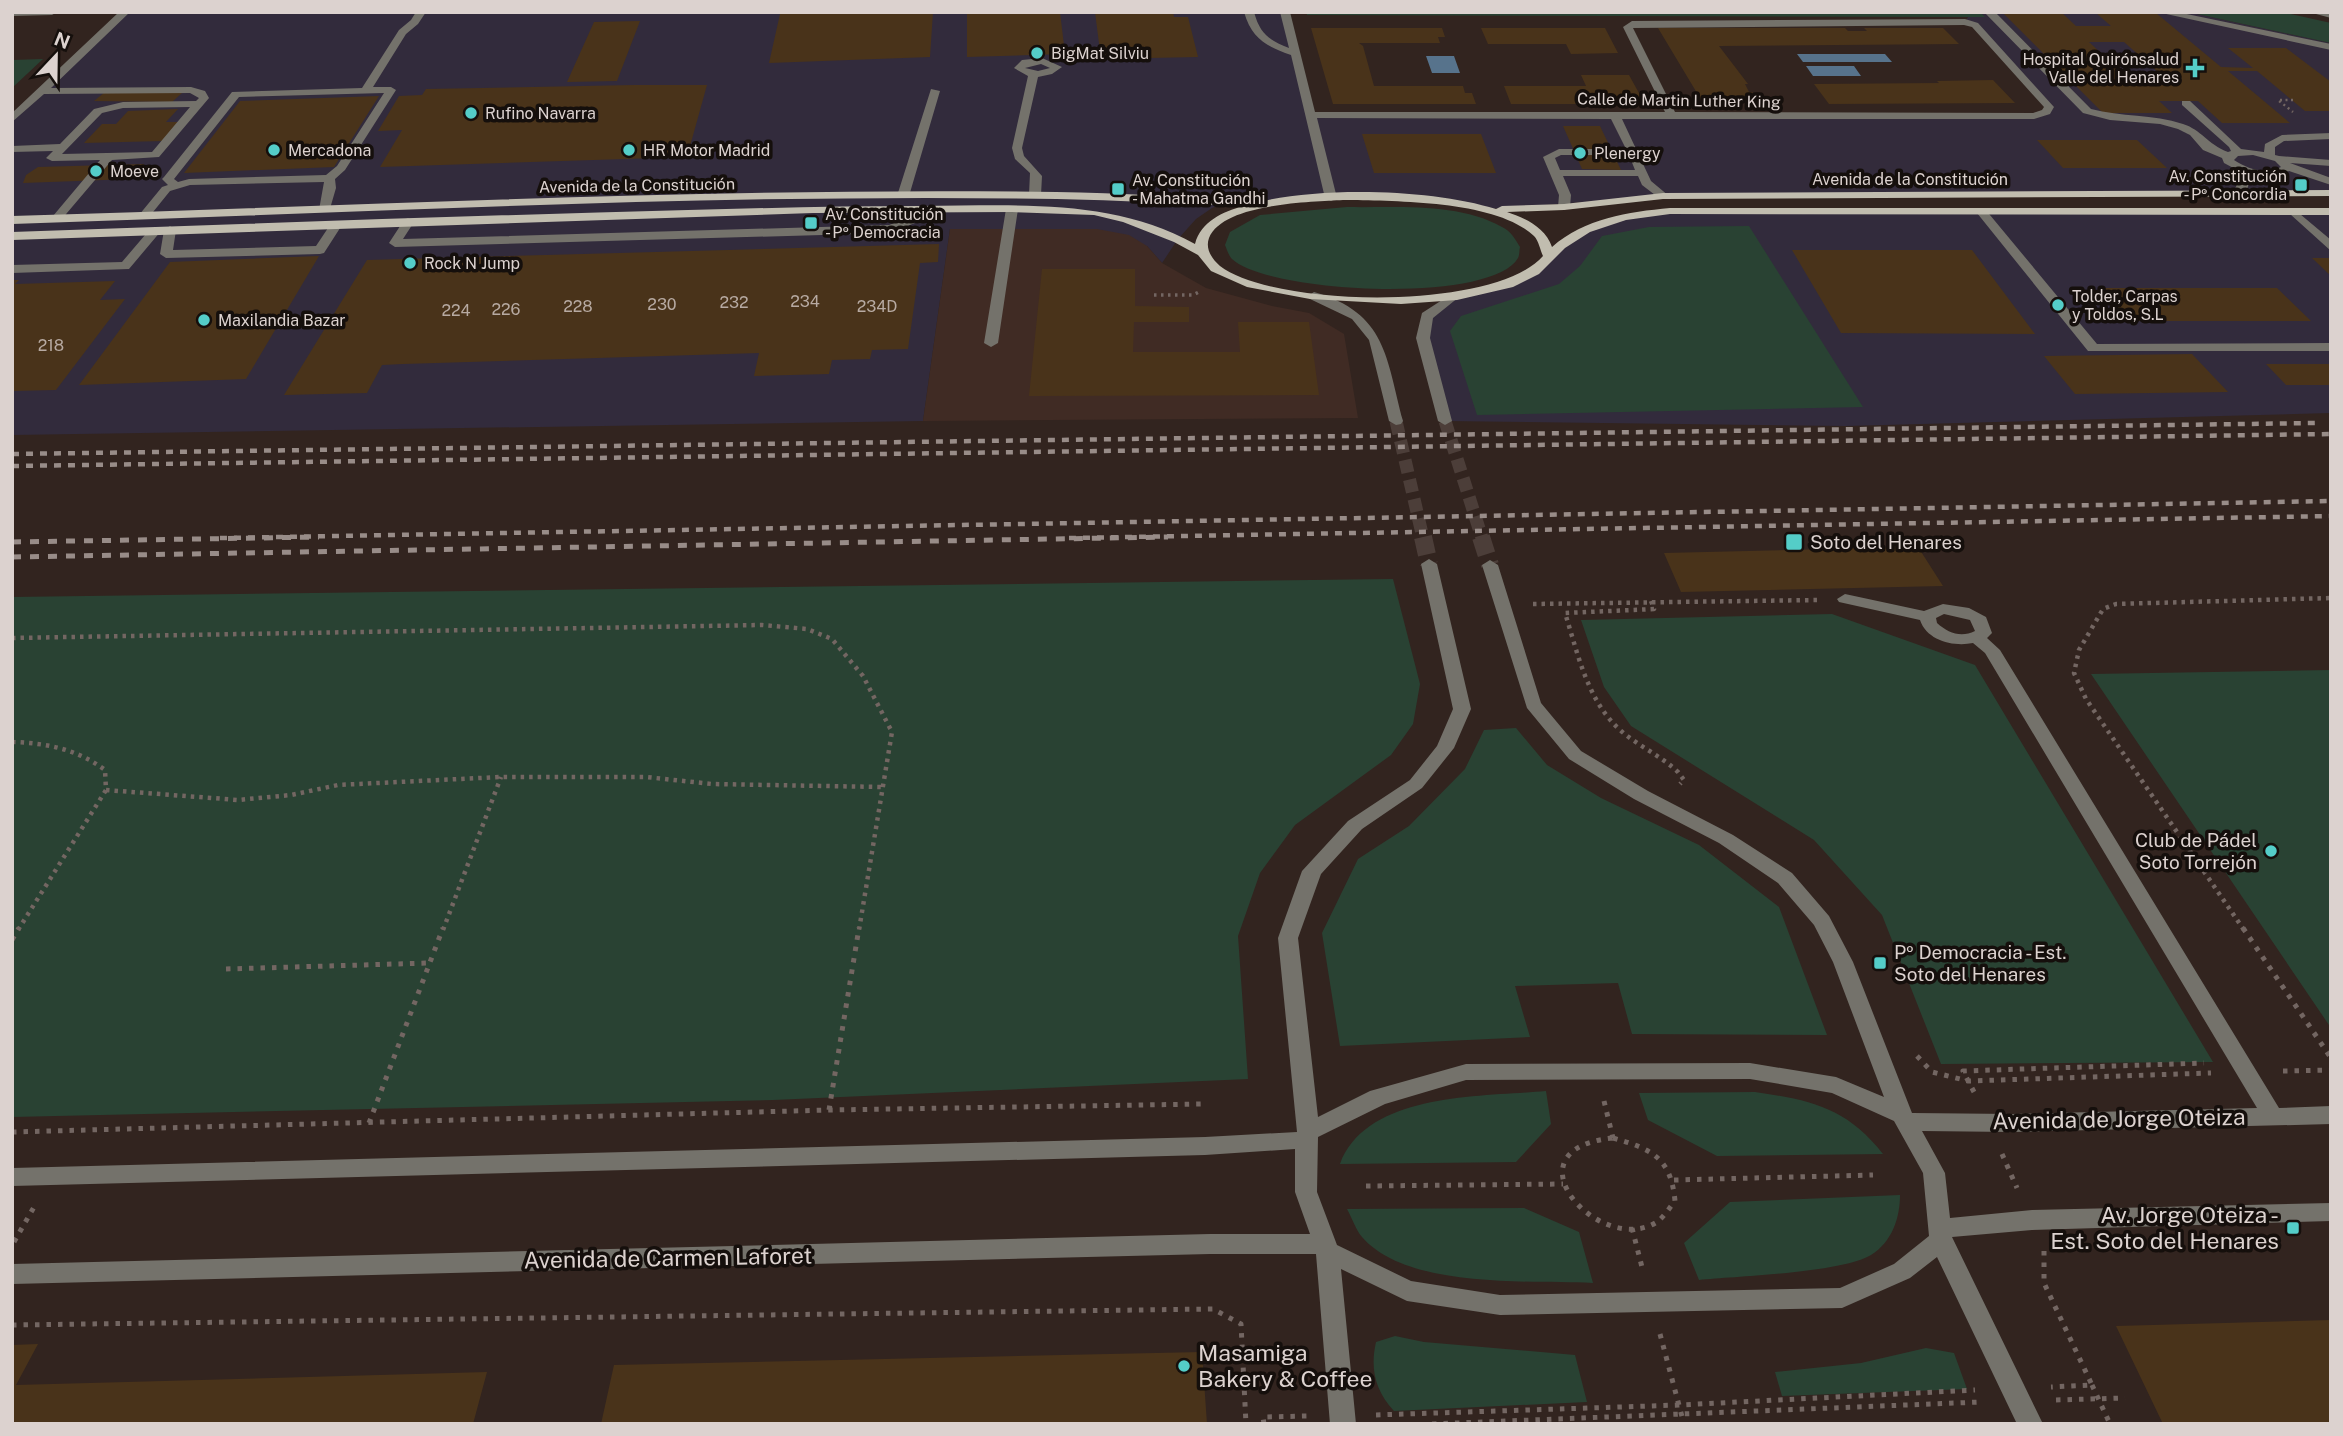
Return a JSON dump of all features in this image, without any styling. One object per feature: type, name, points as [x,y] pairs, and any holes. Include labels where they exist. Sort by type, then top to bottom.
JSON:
[{"type":"main road","name":"Avenida de la Constitución","points":[[1490,209],[1564,207],[1663,196],[2331,193]]},
{"type":"main road","name":"Avenida de la Constitución","points":[[12,220],[902,196],[1035,195],[1263,203]]},
{"type":"main road","points":[[1201,252],[1202,238],[1212,224],[1234,212],[1263,203],[1331,198],[1430,200],[1490,209],[1516,218],[1541,235],[1548,254]]},
{"type":"main road","name":"Avenida de la Constitución","points":[[12,236],[408,222],[919,209],[1094,212],[1126,219],[1178,239],[1201,252],[1213,269],[1254,285],[1314,296],[1390,301],[1453,296],[1505,285],[1534,273],[1548,254],[1575,234],[1598,223],[1657,212],[2331,212]]},
{"type":"street","points":[[12,13],[52,12]]},
{"type":"street","points":[[12,120],[125,12]]},
{"type":"street","points":[[366,90],[401,32],[415,22],[421,12]]},
{"type":"street","points":[[1249,12],[1253,32],[1261,39],[1294,53]]},
{"type":"street","points":[[1285,12],[1331,198]]},
{"type":"street","points":[[1989,12],[2087,111],[2110,117],[2161,121],[2194,133],[2207,148],[2233,154],[2279,161],[2331,163]]},
{"type":"street","points":[[2162,12],[2331,47]]},
{"type":"street","points":[[2319,12],[2331,15]]},
{"type":"street","name":"Calle de Martin Luther King","points":[[1311,115],[2020,116],[2046,112],[2049,107],[1975,25],[1965,22],[1632,24],[1628,27],[1671,114]]},
{"type":"street","points":[[1034,74],[1017,148],[1019,157],[1035,169],[1038,177],[1035,195]]},
{"type":"street","points":[[43,91],[191,90],[201,93],[204,98],[199,104],[155,155],[52,158],[97,111],[108,107],[199,104]]},
{"type":"street","points":[[145,215],[166,189],[189,182],[329,178],[341,168],[391,90],[236,94],[210,133],[168,179],[175,185]]},
{"type":"street","points":[[902,196],[935,90]]},
{"type":"street","points":[[2186,103],[2234,146],[2228,161],[2249,171],[2280,173],[2279,161],[2269,146],[2282,138],[2331,136]]},
{"type":"street","points":[[1614,114],[1646,183],[1663,196]]},
{"type":"street","points":[[12,149],[63,147]]},
{"type":"street","points":[[1564,207],[1565,195],[1549,157],[1559,152],[1633,152]]},
{"type":"street","points":[[57,218],[109,156]]},
{"type":"street","points":[[2279,161],[2331,182]]},
{"type":"street","points":[[2237,194],[2242,187],[2242,174],[2249,171]]},
{"type":"street","points":[[1556,173],[1642,173]]},
{"type":"street","points":[[325,210],[330,188],[329,178]]},
{"type":"street","points":[[408,222],[396,243],[891,229],[913,220],[919,209]]},
{"type":"street","points":[[991,343],[1012,209]]},
{"type":"street","points":[[1981,211],[2093,348],[2331,347]]},
{"type":"street","points":[[2294,212],[2331,247]]},
{"type":"street","points":[[170,230],[166,254],[320,250],[336,225]]},
{"type":"street","points":[[12,270],[125,267],[155,231]]},
{"type":"street","points":[[1314,296],[1357,316],[1375,340],[1396,421]]},
{"type":"street","points":[[1446,421],[1423,338],[1427,316],[1453,296]]},
{"type":"street","points":[[1343,1424],[1326,1247],[1306,1192],[1307,1136],[1288,938],[1312,871],[1355,825],[1416,783],[1445,748],[1462,709],[1429,564]]},
{"type":"street","points":[[1490,565],[1533,704],[1574,755],[1641,795],[1726,839],[1785,877],[1822,921],[1843,962],[1905,1118],[1934,1173],[1941,1234],[2030,1424]]},
{"type":"street","points":[[1845,599],[1928,617]]},
{"type":"street","points":[[1943,609],[1968,613],[1979,619],[1984,626],[1983,633],[1977,638],[1967,640],[1943,636],[1934,630],[1928,617],[1943,609]]},
{"type":"street","points":[[1977,638],[1992,650],[2273,1116]]},
{"type":"street","points":[[12,1177],[1205,1146],[1307,1136],[1378,1097],[1466,1072],[1750,1071],[1836,1085],[1905,1118]]},
{"type":"street","name":"Avenida de Jorge Oteiza","points":[[1905,1118],[2012,1123],[2331,1115]]},
{"type":"street","points":[[1326,1247],[1407,1291],[1500,1305],[1842,1298],[1902,1271],[1941,1234],[2059,1219],[2331,1212]]},
{"type":"street","name":"Avenida de Carmen Laforet","points":[[12,1274],[1210,1244],[1326,1247]]},
{"type":"path","points":[[1154,295],[1194,295]]},
{"type":"path","points":[[2331,598],[2116,604],[2103,609],[2091,625],[2079,650],[2074,673],[2086,699],[2331,1058]]},
{"type":"path","points":[[1525,604],[1845,599]]},
{"type":"path","points":[[1651,601],[1654,609],[1565,613],[1597,705],[1620,730],[1645,749],[1675,766],[1684,780],[1680,785]]},
{"type":"path","points":[[12,638],[748,625],[799,627],[823,633],[842,644],[879,704],[892,732],[829,1110]]},
{"type":"path","points":[[12,742],[59,747],[88,756],[105,770],[106,790],[12,940]]},
{"type":"path","points":[[106,790],[238,800],[292,795],[338,785],[500,777],[646,777],[712,784],[882,787]]},
{"type":"path","points":[[369,1123],[500,777]]},
{"type":"path","points":[[226,969],[429,963]]},
{"type":"path","points":[[2247,1072],[2331,1070]]},
{"type":"path","points":[[12,1132],[829,1110],[1203,1104]]},
{"type":"path","points":[[1613,1138],[1643,1146],[1665,1163],[1674,1180],[1675,1201],[1657,1222],[1632,1228],[1601,1223],[1576,1208],[1563,1184],[1564,1163],[1581,1144],[1613,1138]]},
{"type":"path","points":[[1674,1180],[1873,1175]]},
{"type":"path","points":[[1366,1186],[1563,1184]]},
{"type":"path","points":[[12,1325],[1213,1309],[1241,1324],[1246,1424]]},
{"type":"path","points":[[2092,1385],[2110,1424]]},
{"type":"path","points":[[1433,1424],[2124,1398]]},
{"type":"shaded area","points":[[125,12],[1285,12],[1331,198],[1263,203],[1228,202],[1212,208],[1196,219],[1162,263],[1147,246],[950,229],[923,421],[12,435],[12,119]]},
{"type":"shaded area","points":[[1980,12],[2188,12],[2331,43],[2331,193],[1663,196],[1490,209],[1430,200],[1331,198],[1311,115],[2034,116],[2049,107],[1975,25],[1965,22],[1968,17],[1984,17]]},
{"type":"shaded area","points":[[1670,211],[2331,212],[2331,413],[1846,426],[1445,421],[1430,364],[1427,316],[1453,297],[1505,285],[1598,223]]},
{"type":"shaded area","points":[[950,229],[1097,229],[1129,235],[1147,246],[1162,263],[1206,288],[1309,313],[1344,334],[1358,418],[923,421]]},
{"type":"green space","points":[[1306,12],[1980,12],[1985,17],[1307,15]]},
{"type":"green space","points":[[2188,12],[2281,12],[2331,23],[2331,43]]},
{"type":"green space","points":[[43,59],[12,88],[12,60]]},
{"type":"green space","points":[[1347,207],[1426,208],[1466,213],[1508,231],[1520,247],[1519,257],[1500,273],[1468,282],[1426,288],[1380,289],[1289,280],[1254,271],[1232,259],[1225,245],[1230,232],[1260,215]]},
{"type":"green space","points":[[1749,226],[1863,407],[1477,415],[1450,331],[1461,316],[1559,284],[1580,266],[1602,236],[1649,227]]},
{"type":"green space","points":[[1393,579],[1420,684],[1413,724],[1391,755],[1295,825],[1260,873],[1238,936],[1248,1079],[773,1100],[12,1117],[12,597]]},
{"type":"green space","points":[[1832,614],[1975,665],[2213,1062],[1941,1064],[1882,915],[1814,840],[1631,726],[1604,687],[1581,620]]},
{"type":"green space","name":"Club de Pádel Soto Torrejón","points":[[2331,670],[2331,1028],[2091,674]]},
{"type":"green space","points":[[1516,728],[1547,765],[1601,798],[1699,845],[1779,907],[1827,1035],[1632,1034],[1618,983],[1515,986],[1530,1037],[1340,1046],[1322,933],[1358,859],[1409,826],[1465,769],[1484,730]]},
{"type":"green space","points":[[1546,1091],[1551,1124],[1516,1162],[1340,1164],[1354,1140],[1374,1123],[1400,1111],[1459,1098]]},
{"type":"green space","points":[[1755,1092],[1811,1103],[1841,1116],[1856,1126],[1883,1154],[1717,1156],[1648,1120],[1639,1093]]},
{"type":"green space","points":[[1900,1195],[1893,1229],[1878,1250],[1856,1261],[1837,1266],[1699,1280],[1684,1243],[1730,1202]]},
{"type":"green space","points":[[1524,1208],[1579,1232],[1593,1283],[1470,1278],[1438,1274],[1408,1266],[1382,1254],[1362,1237],[1347,1209]]},
{"type":"green space","points":[[1395,1336],[1424,1342],[1575,1355],[1587,1402],[1394,1411],[1378,1387],[1374,1361],[1376,1342]]},
{"type":"green space","points":[[1926,1348],[1954,1353],[1967,1389],[1782,1396],[1775,1372],[1861,1363]]},
{"type":"water","points":[[1797,54],[1885,54],[1892,62],[1803,62]]},
{"type":"water","points":[[1426,56],[1454,56],[1460,73],[1432,73]]},
{"type":"water","points":[[1806,66],[1854,66],[1861,76],[1813,76]]},
{"type":"building","points":[[933,12],[930,57],[769,63],[780,14]]},
{"type":"building","points":[[967,12],[1060,12],[1065,54],[967,57]]},
{"type":"building","points":[[1095,12],[1173,12],[1174,17],[1188,17],[1198,57],[1101,59]]},
{"type":"building","name":"Hospital Quirónsalud Valle del Henares","points":[[2002,12],[2061,12],[2076,26],[2111,26],[2096,13],[2156,13],[2221,67],[2253,68],[2228,48],[2286,48],[2331,82],[2331,111],[2305,111],[2257,71],[2228,71],[2290,123],[2222,123],[2198,101],[2159,101],[2172,113],[2103,113]],"holes":[[[2089,42],[2124,42],[2158,72],[2164,72],[2179,85],[2140,85]]]},
{"type":"building","points":[[640,21],[617,81],[567,82],[594,22]]},
{"type":"building","points":[[1311,28],[1442,28],[1445,37],[1438,37],[1440,43],[1359,43],[1363,46],[1374,86],[1463,86],[1465,93],[1472,93],[1476,104],[1333,104]]},
{"type":"building","points":[[1481,28],[1605,28],[1618,53],[1571,54],[1566,44],[1488,44]]},
{"type":"building","points":[[1658,28],[1845,28],[1848,31],[1867,31],[1864,28],[1943,28],[1959,44],[1719,46],[1748,84],[1745,84],[1749,92],[1760,102],[1703,103]]},
{"type":"building","points":[[1581,75],[1629,75],[1645,104],[1511,104],[1504,86],[1586,86]]},
{"type":"building","points":[[1993,80],[2015,103],[1829,104],[1814,84],[1939,83],[1937,81]]},
{"type":"building","points":[[707,85],[687,157],[380,167],[402,130],[378,131],[399,96],[422,95],[426,89]]},
{"type":"building","points":[[105,92],[182,93],[172,102],[94,101]]},
{"type":"building","name":"Mercadona","points":[[379,96],[334,167],[184,173],[240,101]]},
{"type":"building","points":[[178,109],[166,122],[179,122],[163,141],[84,143],[102,124],[116,124],[128,111]]},
{"type":"building","points":[[1563,126],[1600,126],[1621,170],[1582,169]]},
{"type":"building","points":[[1362,134],[1481,134],[1496,173],[1374,173]]},
{"type":"building","points":[[2037,140],[2137,140],[2167,168],[2063,168]]},
{"type":"building","points":[[144,164],[143,170],[131,179],[23,183],[26,175],[38,167]]},
{"type":"building","points":[[939,244],[938,262],[920,263],[908,349],[872,350],[870,359],[832,360],[829,374],[754,376],[759,353],[403,364],[382,365],[367,393],[284,395],[367,260]]},
{"type":"building","points":[[1792,250],[1972,250],[2035,334],[1841,333]]},
{"type":"building","name":"Maxilandia Bazar","points":[[319,256],[246,379],[79,385],[170,262]]},
{"type":"building","points":[[2312,258],[2331,258],[2331,276]]},
{"type":"building","points":[[1042,269],[1135,269],[1135,306],[1189,307],[1189,322],[1134,322],[1133,352],[1240,352],[1238,322],[1309,322],[1319,395],[1029,396]]},
{"type":"building","points":[[12,280],[19,280],[15,284],[115,281],[100,300],[125,299],[56,390],[12,391]]},
{"type":"building","points":[[2098,288],[2277,288],[2311,321],[2126,321]]},
{"type":"building","points":[[2192,354],[2228,392],[2075,394],[2044,356]]},
{"type":"building","points":[[2266,364],[2331,364],[2331,385],[2286,385]]},
{"type":"building","name":"Soto del Henares","points":[[1918,547],[1943,586],[1681,592],[1664,553]]},
{"type":"building","points":[[2331,1320],[2331,1424],[2163,1424],[2116,1326]]},
{"type":"building","points":[[38,1344],[16,1385],[487,1372],[473,1424],[12,1424],[12,1345]]},
{"type":"building","points":[[1202,1352],[1207,1424],[601,1424],[614,1365]]},
{"type":"tunnel","points":[[1396,421],[1423,538]]},
{"type":"tunnel","points":[[1445,421],[1482,538]]},
{"type":"tunnel","points":[[1423,537],[1429,564]]},
{"type":"tunnel","points":[[1481,537],[1490,565]]},
{"type":"railway","points":[[12,454],[2317,423]]},
{"type":"railway","points":[[12,466],[2331,434]]},
{"type":"railway","points":[[220,538],[2331,501]]},
{"type":"railway","points":[[1069,538],[2331,516]]},
{"type":"railway","points":[[12,542],[319,537]]},
{"type":"railway","points":[[12,557],[1168,537]]},
{"type":"place","name":"BigMat Silviu","points":[[1037,53]]},
{"type":"place","name":"Hospital Quirónsalud Valle del Henares","points":[[2195,68]]},
{"type":"place","name":"Rufino Navarra","points":[[471,113]]},
{"type":"place","name":"Mercadona","points":[[274,150]]},
{"type":"place","name":"HR Motor Madrid","points":[[629,150]]},
{"type":"place","name":"Plenergy","points":[[1580,153]]},
{"type":"place","name":"Moeve","points":[[96,171]]},
{"type":"place","name":"Av. Constitución - Pº Concordia","points":[[2301,185]]},
{"type":"place","name":"Av. Constitución - Mahatma Gandhi","points":[[1118,189]]},
{"type":"place","name":"Av. Constitución - Pº Democracia","points":[[811,223]]},
{"type":"place","name":"Rock N Jump","points":[[410,263]]},
{"type":"place","name":"Tolder, Carpas y Toldos, S.L","points":[[2058,305]]},
{"type":"place","name":"Maxilandia Bazar","points":[[204,320]]},
{"type":"place","name":"Soto del Henares","points":[[1794,542]]},
{"type":"place","name":"Club de Pádel Soto Torrejón","points":[[2271,851]]},
{"type":"place","name":"Pº Democracia - Est. Soto del Henares","points":[[1880,963]]},
{"type":"place","name":"Av. Jorge Oteiza - Est. Soto del Henares","points":[[2293,1228]]},
{"type":"place","name":"Masamiga Bakery & Coffee","points":[[1184,1366]]}]
